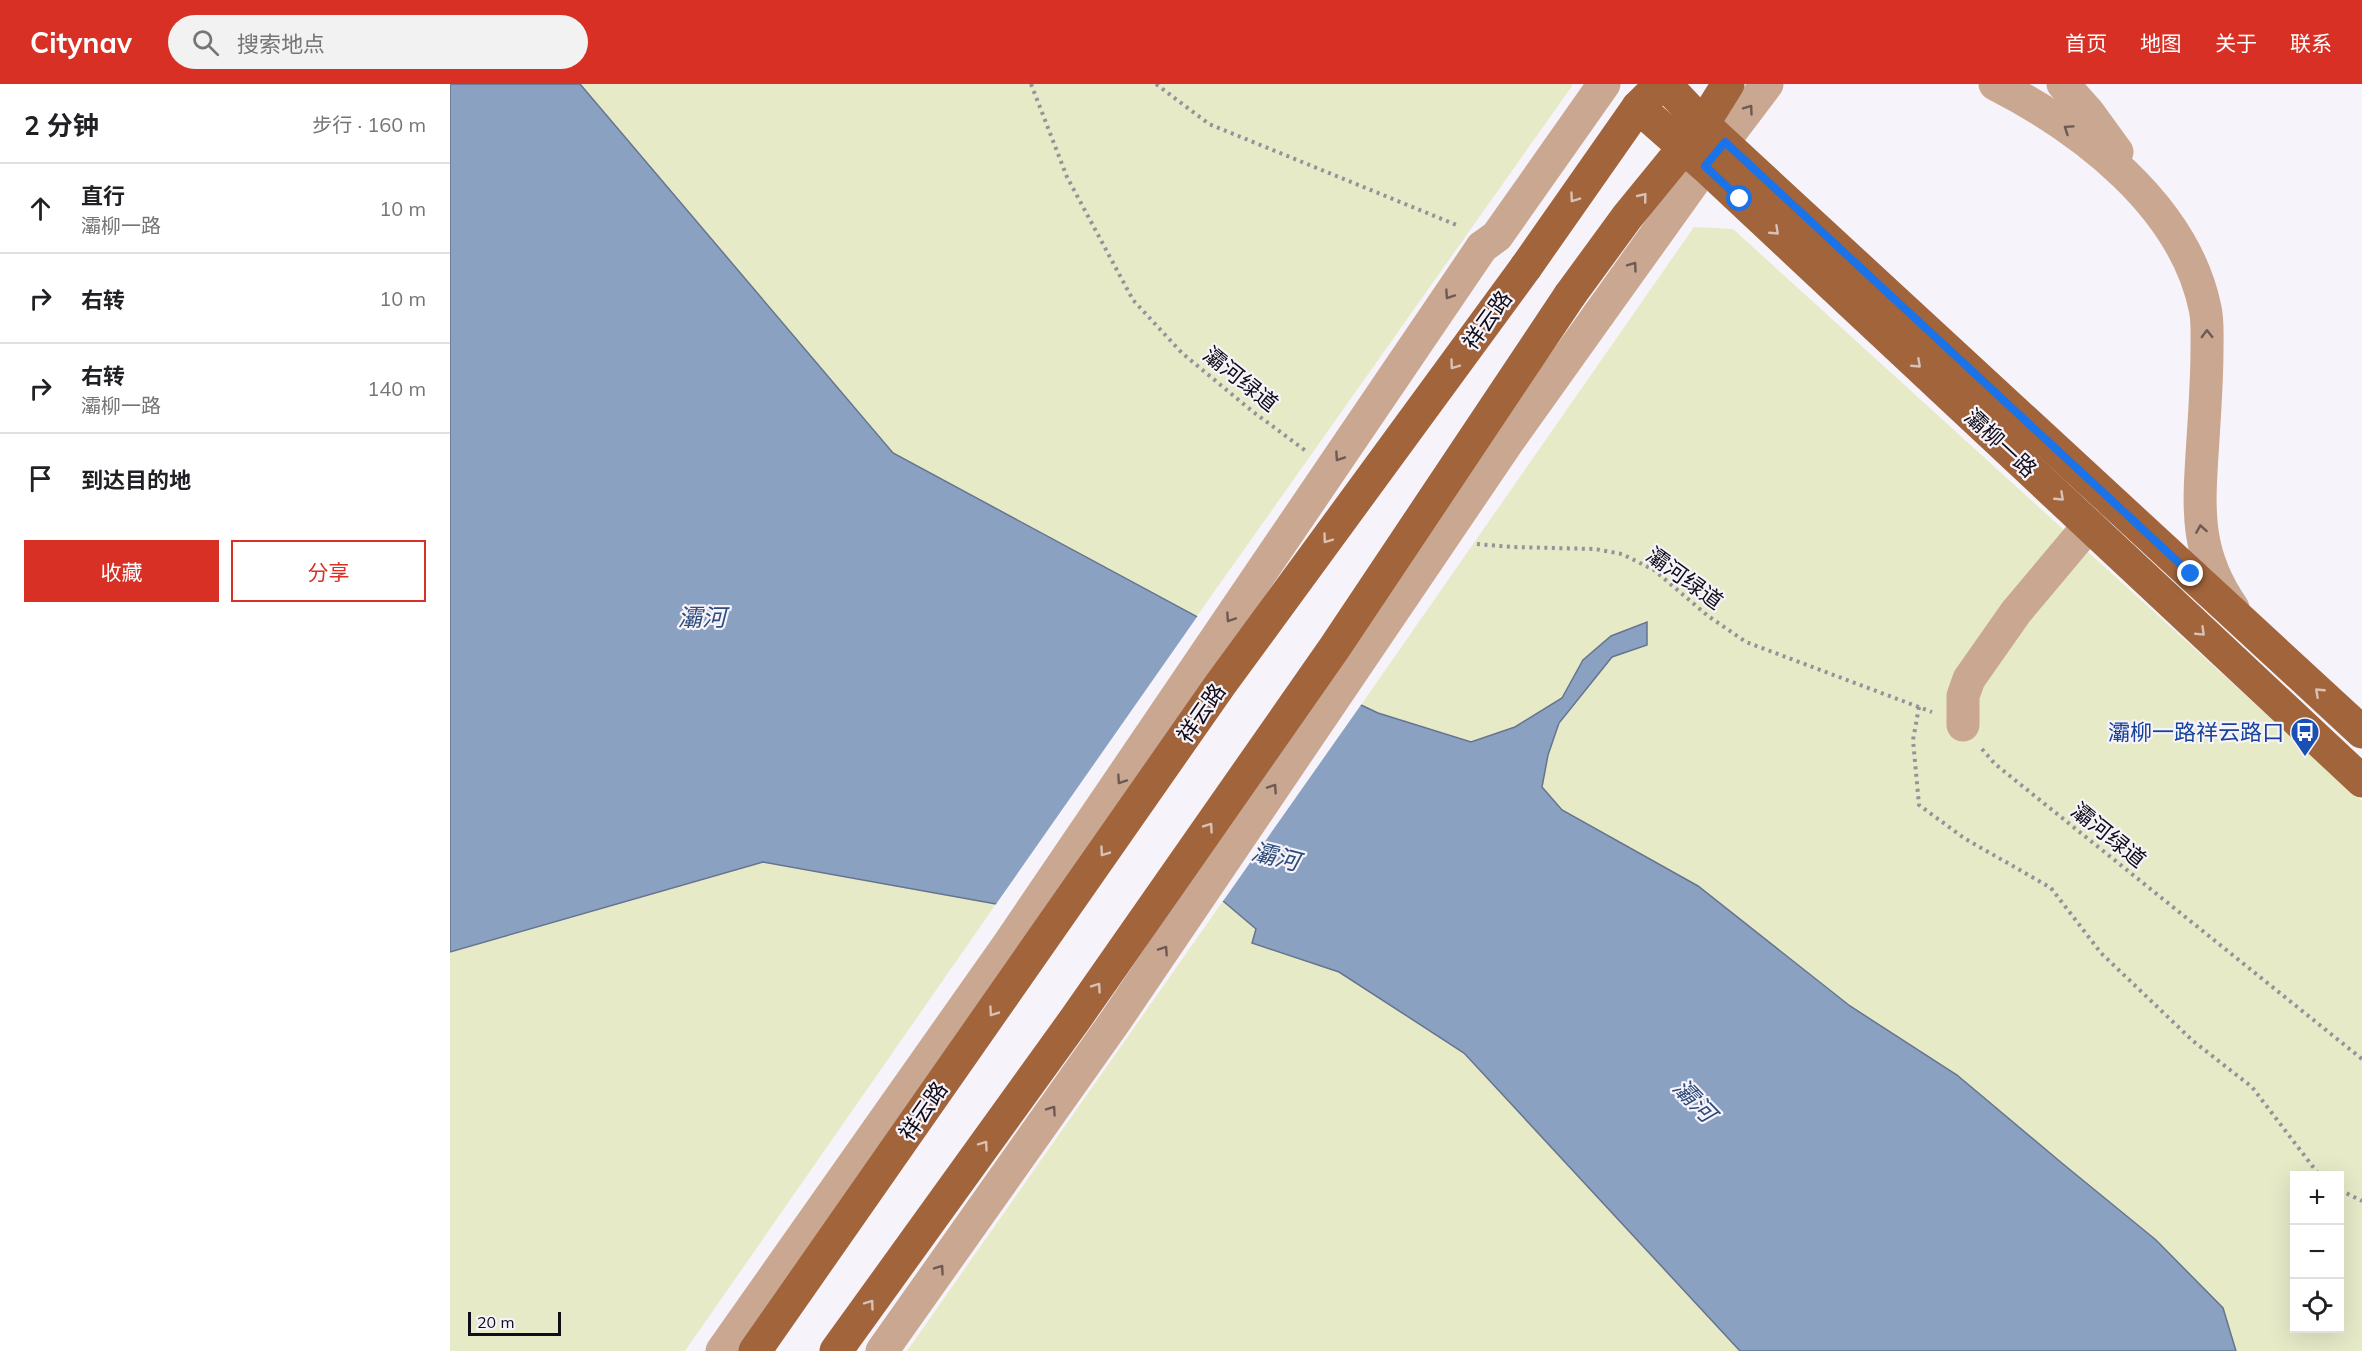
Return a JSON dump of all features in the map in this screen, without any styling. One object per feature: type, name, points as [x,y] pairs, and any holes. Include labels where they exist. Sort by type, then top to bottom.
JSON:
[{"type":"main road","name":"灞柳一路","points":[[1665,84],[1704,145],[2089,525],[2362,781]]},
{"type":"main road","points":[[836,1351],[1069,1027],[1328,657],[1570,295],[1627,217],[1704,145],[1728,84]]},
{"type":"main road","name":"灞柳一路","points":[[1638,92],[1704,145],[2241,620],[2362,732]]},
{"type":"main road","name":"祥云路","points":[[755,1351],[1220,685],[1526,267],[1638,92]]},
{"type":"street","points":[[722,1351],[1008,945],[1489,242],[1604,84]]},
{"type":"street","points":[[882,1351],[1123,1010],[1507,443],[1599,314],[1704,145],[1767,84]]},
{"type":"street","points":[[1995,84],[2023,98],[2081,137],[2122,172],[2157,210]]},
{"type":"street","points":[[2063,84],[2088,112],[2186,250],[2195,269],[2206,310],[2206,407],[2199,515],[2210,568],[2221,591],[2241,620]]},
{"type":"street","points":[[1963,725],[1963,696],[1969,679],[2016,612],[2089,525]]},
{"type":"path","name":"灞河绿道","points":[[1031,84],[1067,177],[1133,300],[1182,353],[1252,411],[1308,452]]},
{"type":"path","points":[[1156,84],[1209,124],[1458,226],[1489,242]]},
{"type":"path","name":"灞河绿道","points":[[1466,543],[1512,547],[1595,549],[1622,554],[1654,570],[1708,616],[1746,642],[1963,725],[1995,764],[2362,1059]]},
{"type":"path","points":[[1919,707],[1912,740],[1919,805],[1964,838],[2051,888],[2101,953],[2193,1041],[2252,1087],[2316,1171]]},
{"type":"path","points":[[2344,1192],[2362,1201]]},
{"type":"green space","points":[[580,84],[1571,84],[1572,86],[1197,616],[893,453]]},
{"type":"green space","points":[[1694,227],[1733,229],[2362,801],[2362,1351],[2236,1351],[2223,1308],[2157,1240],[1957,1075],[1850,1006],[1698,886],[1562,810],[1541,787],[1548,755],[1559,723],[1612,657],[1646,645],[1611,636],[1583,660],[1562,698],[1515,727],[1471,742],[1378,713],[1361,705]]},
{"type":"green space","points":[[764,862],[996,904],[685,1351],[450,1351],[450,952]]},
{"type":"green space","points":[[1223,901],[1256,929],[1253,943],[1339,972],[1464,1053],[1740,1351],[907,1351]]},
{"type":"water","name":"灞河","points":[[450,84],[580,84],[893,453],[1378,713],[1471,742],[1515,727],[1562,698],[1583,660],[1611,636],[1647,622],[1647,645],[1612,657],[1559,723],[1548,755],[1542,787],[1562,810],[1698,886],[1850,1006],[1957,1075],[2156,1240],[2223,1308],[2236,1351],[1740,1351],[1464,1053],[1339,972],[1252,943],[1256,929],[1223,901],[996,904],[763,862],[450,952]]},
{"type":"pier","points":[[1199,614],[1363,702],[1221,904],[994,907]]},
{"type":"place","name":"灞柳一路祥云路口","points":[[2305,758]]},
{"type":"route","points":[[1740,199],[1705,166],[1725,142],[2191,574]]}]
